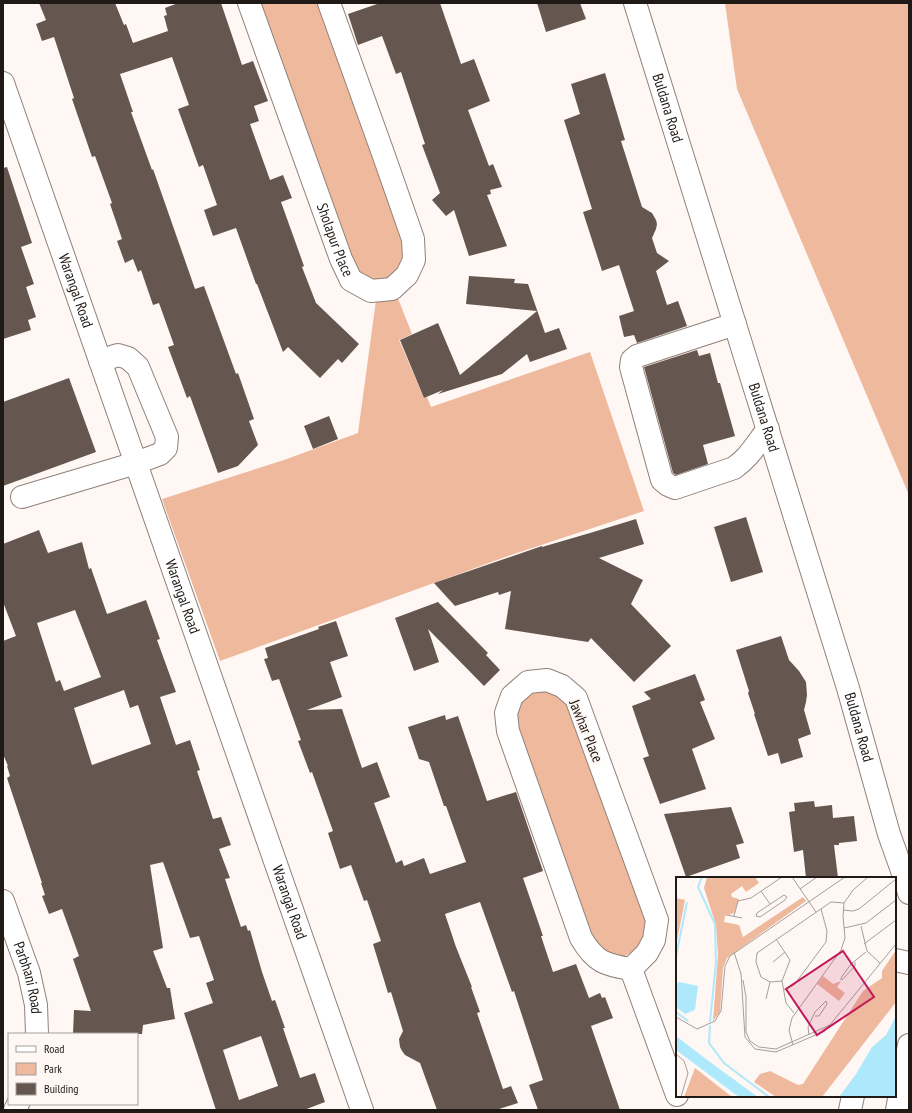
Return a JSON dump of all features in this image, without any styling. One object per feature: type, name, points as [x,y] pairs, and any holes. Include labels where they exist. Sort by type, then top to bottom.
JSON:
[{"type":"street","name":"Sholapur Place","points":[[249,3],[341,259],[351,280],[371,291],[392,289],[407,275],[414,260],[413,239],[329,3]]},
{"type":"street","name":"Buldana Road","points":[[635,3],[848,688],[889,834],[909,894]]},
{"type":"street","name":"Warangal Road","points":[[3,84],[362,1110]]},
{"type":"street","points":[[735,324],[637,356],[632,360],[631,367],[662,480],[675,488],[734,468],[743,463],[768,428]]},
{"type":"street","points":[[22,497],[136,463],[160,454],[166,448],[168,437],[138,366],[128,358],[118,355],[100,361]]},
{"type":"street","name":"Jawhar Place","points":[[547,680],[562,686],[576,698],[657,920],[654,940],[647,953],[631,969],[615,967],[599,960],[589,951],[580,938],[508,731],[506,713],[512,696],[528,682],[547,680]]},
{"type":"street","name":"Buldana Road","points":[[888,877],[889,834]]},
{"type":"street","name":"Parbhani Road","points":[[3,901],[29,973],[36,1005],[37,1033]]},
{"type":"street","points":[[896,960],[909,964]]},
{"type":"street","points":[[631,969],[676,1092]]},
{"type":"street","points":[[897,1110],[909,1045]]},
{"type":"street","points":[[678,1097],[683,1110]]},
{"type":"street","points":[[850,1110],[853,1097]]},
{"type":"green space","points":[[260,3],[322,3],[402,221],[407,268],[381,285],[355,271]]},
{"type":"green space","points":[[725,3],[909,3],[909,495],[737,89]]},
{"type":"green space","points":[[397,296],[412,334],[399,340],[424,398],[427,397],[431,407],[590,352],[644,511],[511,555],[220,661],[162,499],[284,460],[358,433],[376,300]]},
{"type":"green space","points":[[543,688],[563,693],[648,920],[647,933],[643,940],[637,949],[628,955],[612,957],[602,953],[592,946],[515,729],[517,704],[522,696]]},
{"type":"building","points":[[39,3],[115,3],[124,25],[126,24],[133,43],[168,31],[164,16],[167,15],[165,8],[178,3],[221,3],[242,65],[253,61],[268,101],[254,106],[259,121],[250,124],[270,180],[283,175],[292,198],[281,202],[304,266],[302,267],[316,303],[359,344],[342,363],[338,359],[320,378],[288,347],[283,352],[236,228],[213,236],[204,210],[217,205],[203,165],[199,167],[178,109],[189,105],[172,57],[120,74],[133,112],[131,112],[152,170],[153,169],[195,289],[204,286],[236,374],[238,373],[254,419],[249,421],[258,445],[238,466],[218,473],[190,396],[187,398],[168,347],[174,345],[159,303],[153,305],[141,270],[138,272],[133,259],[125,263],[117,241],[122,239],[110,204],[112,203],[95,156],[92,157],[72,99],[74,98],[54,37],[42,41],[36,24],[46,20]]},
{"type":"building","points":[[380,3],[440,3],[461,64],[474,59],[490,101],[468,110],[489,166],[493,164],[502,187],[490,190],[491,194],[487,195],[507,246],[469,256],[454,210],[446,216],[432,200],[440,193],[422,145],[425,144],[401,72],[396,74],[382,36],[358,45],[348,14]]},
{"type":"building","points":[[537,3],[580,3],[586,19],[546,32]]},
{"type":"building","points":[[605,73],[625,140],[621,141],[642,207],[652,213],[656,220],[656,229],[652,238],[657,253],[669,261],[656,271],[667,305],[678,301],[687,326],[637,343],[634,335],[624,337],[619,316],[634,311],[619,265],[602,271],[583,212],[592,209],[564,120],[580,114],[571,84]]},
{"type":"building","points":[[7,167],[32,243],[21,247],[34,284],[26,287],[36,317],[28,320],[31,330],[3,339],[3,168]]},
{"type":"building","points":[[469,276],[515,279],[514,283],[528,284],[545,333],[559,328],[567,349],[530,362],[527,354],[502,374],[438,394],[443,390],[424,398],[400,340],[438,323],[460,375],[537,311],[466,304]]},
{"type":"building","points":[[697,350],[699,356],[710,353],[735,436],[703,445],[708,464],[676,475],[673,473],[644,367]]},
{"type":"building","points":[[69,378],[96,452],[3,486],[3,402]]},
{"type":"building","points":[[329,416],[338,439],[313,449],[304,426]]},
{"type":"building","points":[[746,517],[763,572],[731,582],[714,527]]},
{"type":"building","points":[[636,519],[644,544],[599,558],[643,580],[631,604],[671,646],[634,682],[591,638],[588,642],[505,629],[511,591],[499,595],[498,592],[455,606],[434,583],[542,546]]},
{"type":"building","points":[[39,530],[48,553],[82,542],[89,569],[91,568],[107,614],[146,600],[160,639],[157,640],[176,692],[160,697],[176,745],[190,740],[200,770],[197,771],[213,819],[221,817],[231,845],[219,849],[230,878],[225,879],[241,927],[246,925],[248,931],[250,930],[262,972],[272,1001],[275,1000],[300,1078],[315,1073],[325,1102],[304,1110],[216,1110],[184,1013],[213,1003],[206,983],[214,980],[199,936],[190,938],[163,862],[150,865],[163,948],[153,951],[167,988],[170,988],[175,1019],[143,1025],[142,1034],[73,1033],[74,1010],[91,1011],[73,959],[79,956],[62,909],[49,914],[42,896],[45,895],[42,883],[7,778],[10,776],[3,754],[3,641],[16,636],[3,602],[3,544]],"holes":[[[75,610],[101,677],[64,691],[60,680],[56,682],[37,623]],[[124,690],[130,708],[138,705],[151,744],[92,765],[74,708]],[[261,1036],[278,1086],[239,1100],[223,1050]]]},
{"type":"building","points":[[438,602],[488,653],[486,655],[500,670],[484,686],[428,629],[439,662],[414,671],[395,618]]},
{"type":"building","points":[[336,621],[348,656],[330,662],[342,697],[307,710],[342,709],[362,768],[377,762],[390,797],[374,803],[396,863],[402,860],[404,866],[424,858],[430,874],[466,862],[446,806],[444,806],[429,762],[419,759],[408,727],[445,715],[446,720],[458,716],[487,801],[516,792],[543,871],[523,878],[543,936],[541,936],[553,972],[576,964],[589,998],[600,993],[602,998],[605,997],[613,1018],[591,1026],[620,1110],[538,1110],[529,1085],[543,1080],[514,991],[512,992],[480,902],[445,914],[472,987],[480,1012],[477,1013],[503,1089],[511,1086],[518,1103],[496,1110],[437,1110],[420,1063],[405,1055],[402,1051],[399,1039],[403,1031],[391,992],[388,993],[373,944],[381,941],[367,900],[364,901],[351,865],[340,869],[328,833],[333,831],[312,772],[310,773],[298,741],[301,740],[279,679],[272,681],[264,659],[268,658],[265,648],[319,629],[318,627]]},
{"type":"building","points":[[781,636],[789,660],[806,682],[807,695],[804,710],[811,734],[798,739],[803,757],[781,764],[778,753],[768,756],[754,714],[748,693],[749,691],[736,650]]},
{"type":"building","points":[[695,674],[705,700],[700,702],[715,739],[692,749],[706,789],[660,804],[643,758],[649,756],[632,706],[651,699],[644,692]]},
{"type":"building","points":[[814,801],[815,807],[832,805],[833,818],[854,816],[857,841],[834,845],[838,877],[806,877],[803,850],[794,852],[789,812],[795,811],[794,803]]},
{"type":"building","points":[[731,807],[744,843],[736,845],[740,858],[686,877],[664,814]]}]
